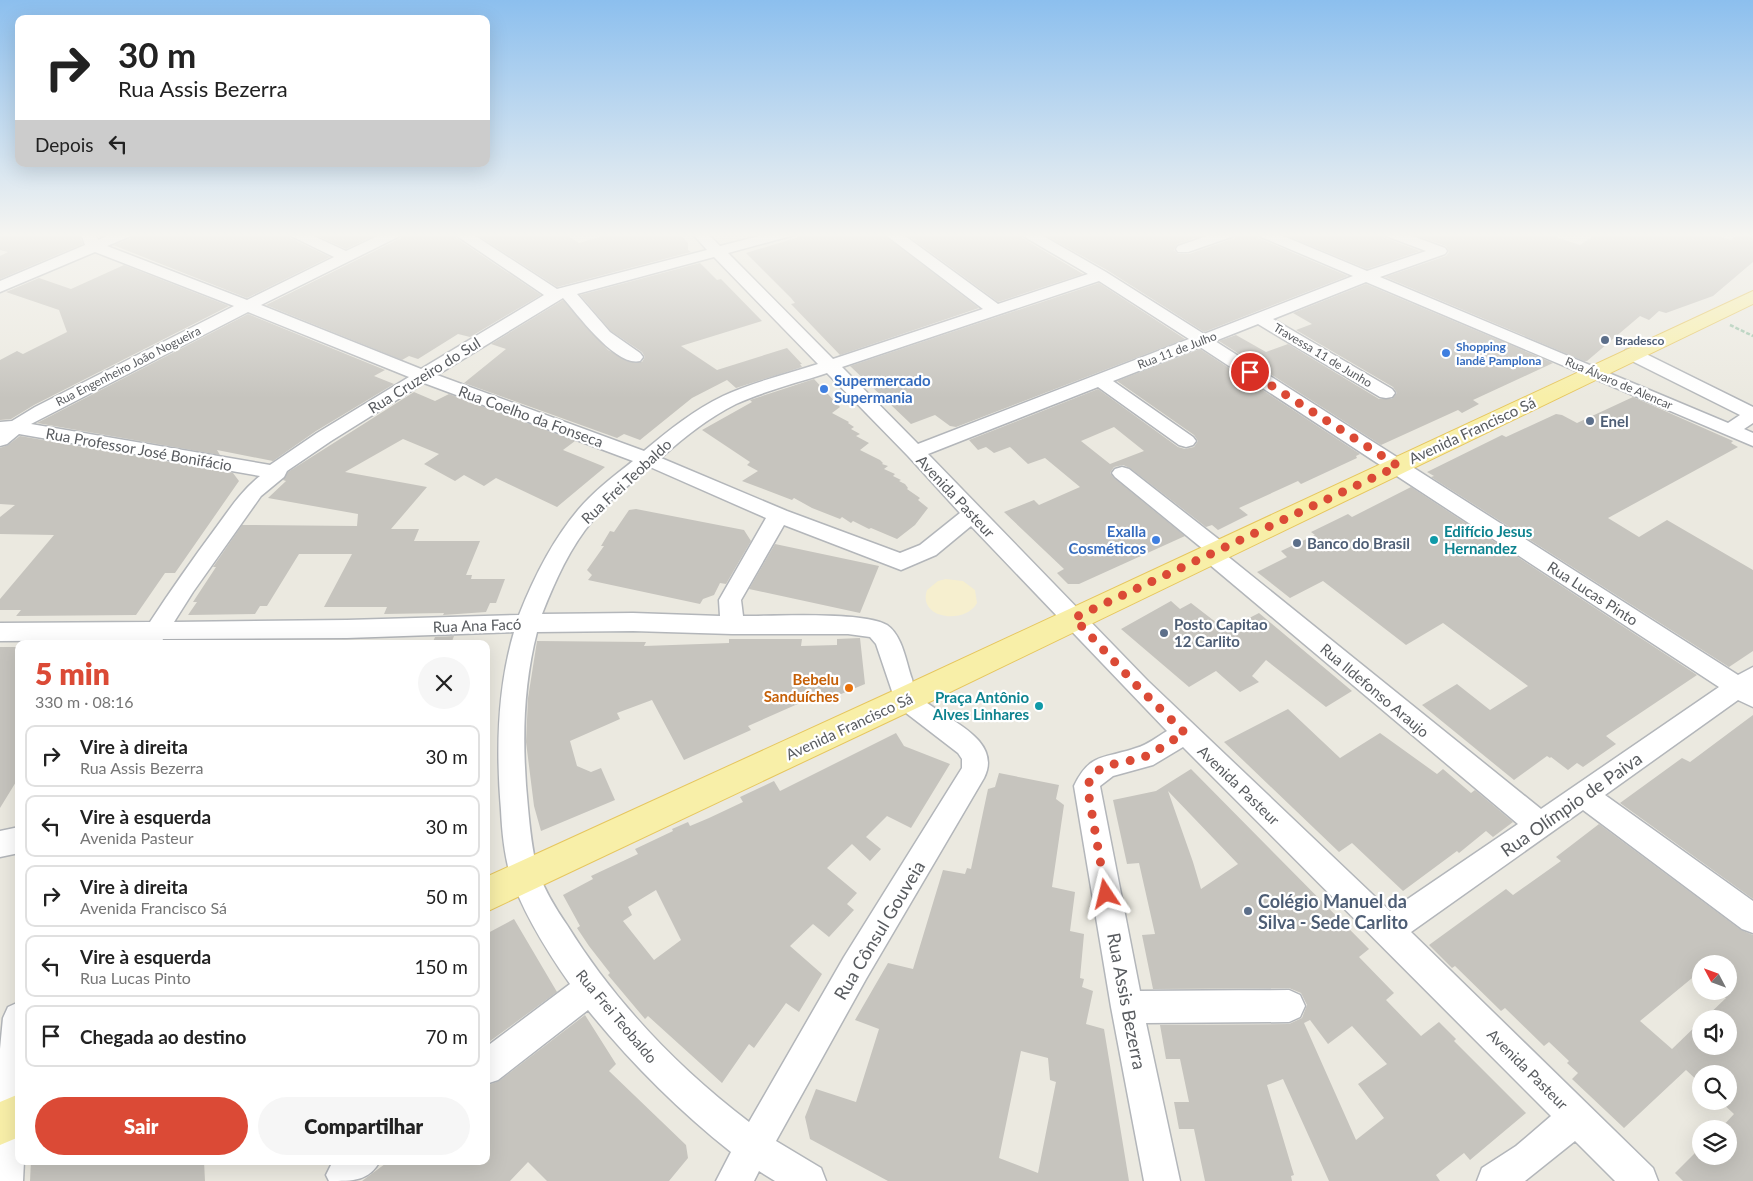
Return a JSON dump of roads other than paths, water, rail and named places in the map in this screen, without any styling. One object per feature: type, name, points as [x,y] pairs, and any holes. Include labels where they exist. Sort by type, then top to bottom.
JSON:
[{"type":"main road","name":"Avenida Francisco Sá","points":[[490,894],[906,699],[1753,296]]},
{"type":"street","name":"Rua Coelho da Fonseca","points":[[206,288],[422,376],[647,459],[780,516],[901,562],[928,550],[972,514]]},
{"type":"street","name":"Rua Engenheiro João Nogueira","points":[[0,440],[9,426],[26,420],[283,288]]},
{"type":"street","points":[[553,288],[561,293],[604,336],[634,357]]},
{"type":"street","name":"Rua Cruzeiro do Sul","points":[[151,638],[239,511],[254,491],[277,473],[278,468],[422,376],[561,293],[579,288]]},
{"type":"street","name":"Avenida Pasteur","points":[[753,288],[915,452],[1139,688],[1388,930],[1640,1181]]},
{"type":"street","points":[[966,288],[995,310]]},
{"type":"street","name":"Rua Frei Teobaldo","points":[[808,1181],[754,1147],[703,1108],[659,1066],[606,1007],[575,967],[526,877],[516,824],[511,771],[510,717],[514,674],[526,623],[545,580],[580,522],[647,459],[700,417],[728,400],[1061,288]]},
{"type":"street","name":"Rua Lucas Pinto","points":[[1121,288],[1748,688]]},
{"type":"street","name":"Rua 11 de Julho","points":[[915,452],[1336,288]]},
{"type":"street","name":"Rua Álvaro de Alencar","points":[[1395,288],[1753,440]]},
{"type":"street","name":"Travessa 11 de Junho","points":[[1260,318],[1386,393]]},
{"type":"street","points":[[1632,354],[1751,413],[1751,416],[1730,430]]},
{"type":"street","points":[[1100,380],[1186,442]]},
{"type":"street","name":"Rua Professor José Bonifácio","points":[[9,426],[277,473]]},
{"type":"street","name":"Rua Ildefonso Araujo","points":[[1122,472],[1214,552],[1540,825]]},
{"type":"street","points":[[732,625],[730,600],[774,523],[780,516]]},
{"type":"street","name":"Rua Ana Facó","points":[[0,632],[151,638],[432,635],[526,623],[633,622],[732,625],[848,625],[878,631],[887,640],[906,699]]},
{"type":"street","name":"Rua Olímpio de Paiva","points":[[1388,930],[1584,795],[1748,688]]},
{"type":"street","name":"Rua Cônsul Gouveia","points":[[734,1181],[855,968],[975,770],[975,757],[967,745],[906,699]]},
{"type":"street","name":"Rua Assis Bezerra","points":[[1162,1181],[1127,1007],[1087,786],[1092,777],[1101,768],[1144,757],[1185,733]]},
{"type":"street","points":[[1584,795],[1753,919]]},
{"type":"street","points":[[0,844],[15,841]]},
{"type":"street","points":[[490,1065],[591,988]]},
{"type":"street","points":[[1127,1007],[1290,1006]]},
{"type":"street","points":[[5,1181],[15,1063]]},
{"type":"street","points":[[1495,1181],[1528,1158],[1577,1117]]},
{"type":"place","name":"Bradesco","points":[[1605,340]]},
{"type":"place","name":"Shopping Iandê Pamplona","points":[[1446,353]]},
{"type":"place","name":"Supermercado Supermania","points":[[824,389]]},
{"type":"place","name":"Enel","points":[[1590,421]]},
{"type":"place","name":"Exalla Cosméticos","points":[[1156,540]]},
{"type":"place","name":"Edifício Jesus Hernandez","points":[[1434,540]]},
{"type":"place","name":"Banco do Brasil","points":[[1297,543]]},
{"type":"place","name":"Posto Capitao 12 Carlito","points":[[1164,633]]},
{"type":"place","name":"Bebelu Sanduíches","points":[[849,688]]},
{"type":"place","name":"Praça Antônio Alves Linhares","points":[[1039,706]]},
{"type":"place","name":"Colégio Manuel da Silva - Sede Carlito","points":[[1248,911]]}]
